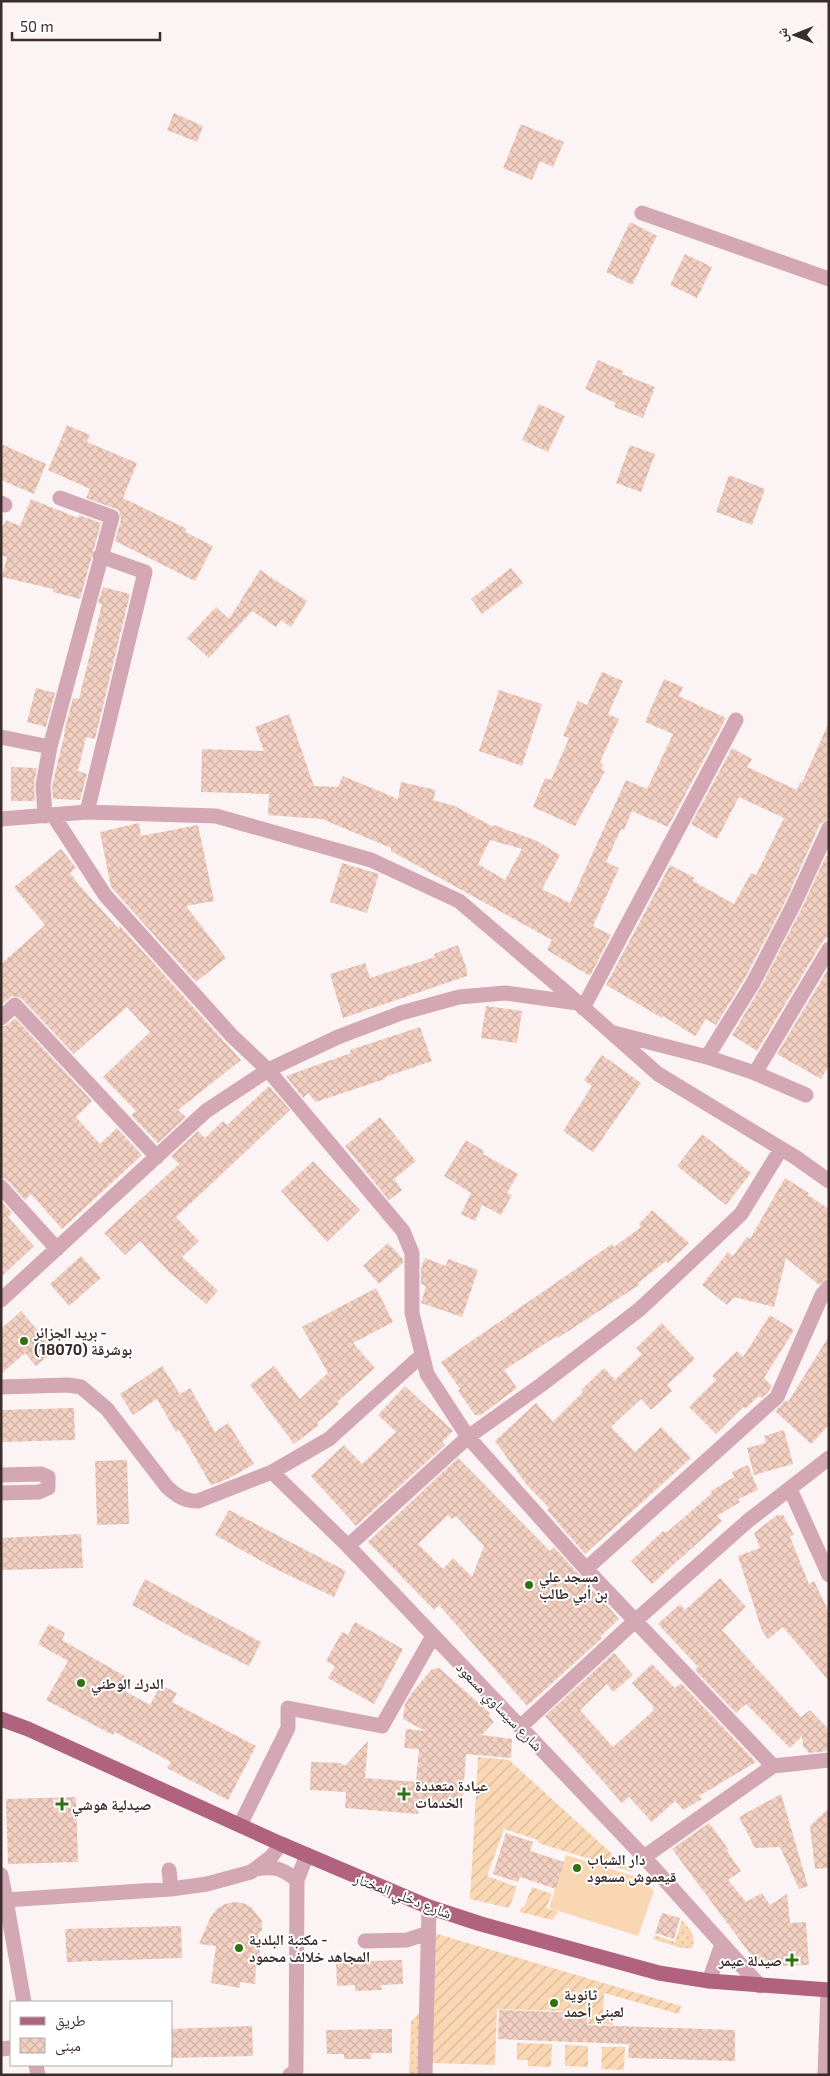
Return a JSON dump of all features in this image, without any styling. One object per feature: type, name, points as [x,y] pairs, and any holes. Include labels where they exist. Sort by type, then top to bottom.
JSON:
[{"type":"main road","name":"شارع دخلي المختار","points":[[1,1719],[28,1729],[364,1880],[481,1924],[659,1973],[709,1981],[828,1990]]},
{"type":"street","points":[[642,214],[829,279]]},
{"type":"street","points":[[60,498],[112,517],[50,747],[43,785],[49,815],[105,895],[232,1036],[268,1070],[403,1231],[412,1253],[412,1313],[427,1374],[468,1437],[586,1569],[773,1766]]},
{"type":"street","points":[[87,812],[145,572],[100,556]]},
{"type":"street","points":[[581,1006],[736,720]]},
{"type":"street","points":[[1,736],[50,747]]},
{"type":"street","points":[[1,819],[87,812],[216,816],[371,860],[459,901],[658,1074],[781,1149],[829,1181]]},
{"type":"street","points":[[707,1057],[752,983],[794,904],[829,828]]},
{"type":"street","points":[[755,1073],[829,949]]},
{"type":"street","points":[[1,1300],[206,1111],[268,1070],[338,1038],[400,1013],[459,997],[505,993],[581,1006]]},
{"type":"street","points":[[1,1018],[16,1005],[157,1157]]},
{"type":"street","points":[[610,1032],[707,1057],[755,1073],[806,1095]]},
{"type":"street","points":[[348,1546],[468,1437],[640,1309],[741,1214],[781,1149]]},
{"type":"street","points":[[1,1187],[57,1249]]},
{"type":"street","points":[[586,1569],[777,1398],[822,1295],[829,1287]]},
{"type":"street","points":[[1,1387],[68,1385],[82,1387],[108,1409],[166,1487],[178,1497],[188,1501],[198,1501],[272,1472],[329,1438],[422,1355]]},
{"type":"street","points":[[520,1727],[635,1621],[749,1520],[829,1458]]},
{"type":"street","name":"شارع سيساوي مسعود","points":[[272,1472],[348,1546],[644,1857],[760,1986]]},
{"type":"street","points":[[1,1475],[41,1474],[48,1478],[48,1488],[39,1492],[1,1493]]},
{"type":"street","points":[[790,1488],[829,1575]]},
{"type":"street","points":[[240,1825],[288,1728],[288,1708],[382,1726],[433,1636]]},
{"type":"street","points":[[644,1857],[773,1766],[829,1760]]},
{"type":"street","points":[[3,1900],[171,1890],[206,1884],[251,1872],[271,1857],[281,1844]]},
{"type":"street","points":[[290,2075],[296,2071],[297,1880],[307,1855]]},
{"type":"street","points":[[256,1869],[271,1866],[283,1870],[297,1880]]},
{"type":"street","points":[[169,1870],[171,1890]]},
{"type":"street","points":[[1,1875],[3,1900],[24,2001]]},
{"type":"street","points":[[425,2075],[429,1906]]},
{"type":"street","points":[[365,1941],[407,1940],[428,1933]]},
{"type":"street","points":[[709,1981],[722,1944]]},
{"type":"street","points":[[825,2075],[828,1990]]},
{"type":"shaded area","points":[[478,1757],[509,1760],[632,1872],[538,1843],[538,1840],[504,1829],[487,1876],[517,1887],[509,1908],[470,1899]]},
{"type":"shaded area","points":[[566,1855],[640,1878],[654,1891],[638,1936],[549,1908]]},
{"type":"shaded area","points":[[532,1887],[552,1894],[546,1908],[559,1912],[552,1920],[520,1912]]},
{"type":"shaded area","points":[[682,1920],[693,1936],[692,1948],[681,1948],[653,1939],[655,1935],[675,1942]]},
{"type":"shaded area","points":[[434,1933],[681,2006],[679,2014],[604,1993],[603,2015],[614,2016],[613,2025],[588,2024],[589,2012],[497,2009],[495,2065],[432,2063]]},
{"type":"shaded area","points":[[423,2009],[421,2075],[409,2075],[411,2021]]},
{"type":"shaded area","points":[[517,2043],[552,2044],[551,2067],[528,2066],[528,2060],[517,2060]]},
{"type":"shaded area","points":[[565,2045],[588,2046],[588,2067],[565,2066]]},
{"type":"shaded area","points":[[602,2047],[625,2047],[624,2070],[601,2069]]},
{"type":"building","points":[[174,113],[203,126],[197,142],[167,130]]},
{"type":"building","points":[[521,124],[564,142],[553,167],[540,161],[532,180],[503,168]]},
{"type":"building","points":[[630,222],[657,236],[632,285],[606,272]]},
{"type":"building","points":[[685,254],[712,267],[697,298],[670,285]]},
{"type":"building","points":[[598,360],[623,371],[622,374],[655,387],[643,418],[614,407],[616,403],[585,389]]},
{"type":"building","points":[[539,404],[565,416],[548,452],[522,440]]},
{"type":"building","points":[[67,425],[90,435],[87,442],[137,463],[123,498],[187,529],[185,532],[213,546],[195,581],[115,541],[121,519],[119,510],[86,498],[90,489],[48,470]]},
{"type":"building","points":[[1,444],[46,464],[34,494],[1,480]]},
{"type":"building","points":[[630,445],[655,454],[641,492],[616,483]]},
{"type":"building","points":[[729,475],[765,489],[752,525],[716,512]]},
{"type":"building","points":[[31,499],[78,518],[79,515],[101,523],[80,599],[53,592],[53,589],[2,577],[7,557],[1,555],[1,530],[6,520],[20,526]]},
{"type":"building","points":[[511,568],[523,583],[482,614],[471,599]]},
{"type":"building","points":[[260,570],[307,601],[291,627],[281,620],[276,627],[252,611],[209,658],[187,638],[216,607],[229,619]]},
{"type":"building","points":[[103,587],[130,594],[95,739],[86,737],[78,771],[87,774],[80,800],[53,799],[52,786],[64,732],[73,698],[79,699],[102,604],[98,603]]},
{"type":"building","points":[[602,672],[623,681],[608,714],[619,719],[600,762],[603,764],[601,769],[605,771],[575,826],[533,807],[545,778],[551,780],[569,738],[563,736],[578,701],[587,705]]},
{"type":"building","points":[[664,679],[683,687],[679,696],[726,718],[668,827],[632,811],[624,830],[621,829],[606,862],[619,868],[593,926],[611,935],[590,976],[547,950],[552,940],[391,851],[391,848],[322,819],[268,815],[269,794],[201,792],[202,749],[264,751],[255,727],[289,714],[314,786],[338,787],[343,776],[398,799],[401,782],[436,790],[433,800],[455,806],[493,827],[494,825],[537,841],[560,855],[542,889],[570,903],[626,780],[647,789],[673,734],[645,722]],"holes":[[[490,840],[522,849],[505,880],[478,864]]]},
{"type":"building","points":[[36,688],[55,693],[46,727],[27,722]]},
{"type":"building","points":[[499,690],[542,704],[522,766],[479,751]]},
{"type":"building","points":[[829,722],[829,819],[820,824],[786,900],[745,978],[716,1025],[706,1019],[695,1036],[606,985],[670,865],[695,878],[693,881],[734,904],[751,873],[756,875],[784,818],[739,797],[717,839],[691,824],[732,748],[752,759],[747,767],[797,790],[800,782],[802,783]]},
{"type":"building","points":[[11,767],[37,768],[34,784],[35,801],[11,801]]},
{"type":"building","points":[[139,823],[141,836],[198,825],[214,901],[186,906],[226,958],[196,982],[111,887],[100,832]]},
{"type":"building","points":[[61,849],[76,868],[70,873],[80,886],[120,930],[119,925],[241,1060],[178,1110],[186,1117],[158,1143],[131,1115],[136,1111],[103,1077],[150,1032],[127,1007],[74,1054],[21,998],[12,996],[1,1005],[1,964],[45,925],[14,887]]},
{"type":"building","points":[[826,856],[829,857],[829,935],[821,944],[757,1051],[732,1035],[761,987],[802,908]]},
{"type":"building","points":[[342,863],[379,874],[367,913],[330,902]]},
{"type":"building","points":[[458,945],[467,970],[467,976],[343,1018],[330,974],[365,963],[370,978],[435,957],[434,954]]},
{"type":"building","points":[[827,971],[829,973],[829,1065],[821,1079],[777,1054]]},
{"type":"building","points":[[486,1006],[522,1011],[517,1043],[481,1038]]},
{"type":"building","points":[[15,1018],[92,1101],[76,1117],[100,1144],[117,1128],[142,1155],[62,1229],[31,1194],[25,1200],[8,1181],[1,1178],[1,1027],[7,1025]]},
{"type":"building","points":[[420,1027],[432,1061],[385,1077],[385,1079],[316,1102],[308,1093],[303,1098],[286,1076],[351,1053],[350,1050]]},
{"type":"building","points":[[602,1055],[641,1083],[593,1152],[563,1131],[592,1086],[584,1080]]},
{"type":"building","points":[[269,1086],[290,1110],[176,1217],[199,1241],[182,1257],[218,1291],[206,1304],[168,1271],[140,1241],[125,1255],[104,1233],[179,1164],[171,1156],[198,1131],[205,1138],[223,1121],[227,1125]]},
{"type":"building","points":[[380,1117],[416,1161],[394,1179],[402,1190],[389,1200],[345,1146]]},
{"type":"building","points":[[702,1134],[751,1173],[726,1205],[677,1166]]},
{"type":"building","points":[[466,1140],[484,1151],[483,1154],[518,1174],[507,1193],[512,1195],[501,1215],[482,1205],[475,1221],[461,1214],[471,1193],[444,1176]]},
{"type":"building","points":[[313,1161],[360,1210],[327,1242],[281,1191]]},
{"type":"building","points":[[785,1178],[809,1193],[808,1195],[829,1209],[829,1278],[819,1285],[786,1258],[774,1307],[734,1297],[727,1305],[702,1285],[728,1252],[733,1256],[747,1237],[750,1239]]},
{"type":"building","points":[[1,1201],[12,1213],[8,1217],[34,1246],[1,1277]]},
{"type":"building","points":[[652,1210],[689,1243],[668,1263],[666,1261],[638,1283],[639,1285],[558,1338],[557,1336],[504,1370],[517,1388],[481,1415],[475,1415],[441,1362],[612,1244],[614,1247],[641,1227],[639,1224]]},
{"type":"building","points":[[388,1243],[403,1259],[403,1263],[379,1284],[363,1266]]},
{"type":"building","points":[[81,1256],[101,1278],[69,1306],[50,1284]]},
{"type":"building","points":[[425,1258],[446,1266],[448,1259],[478,1270],[462,1317],[421,1303],[426,1286],[421,1284],[421,1269]]},
{"type":"building","points":[[376,1288],[393,1322],[353,1343],[375,1368],[337,1402],[339,1404],[317,1423],[319,1425],[294,1444],[250,1385],[274,1366],[300,1399],[328,1373],[302,1327]]},
{"type":"building","name":"بريد الجزائر - بوشرقة (18070)","points":[[21,1311],[55,1350],[36,1366],[25,1353],[1,1374],[1,1329]]},
{"type":"building","points":[[770,1315],[794,1330],[764,1378],[772,1386],[762,1398],[759,1396],[745,1409],[743,1407],[716,1434],[689,1407],[716,1380],[712,1376],[737,1351],[743,1357]]},
{"type":"building","points":[[662,1323],[695,1359],[667,1385],[672,1391],[651,1410],[641,1399],[611,1427],[635,1452],[661,1427],[691,1458],[585,1554],[547,1510],[549,1508],[527,1485],[495,1441],[536,1403],[553,1422],[583,1392],[581,1390],[604,1368],[615,1380],[642,1354],[636,1348]]},
{"type":"building","points":[[829,1336],[829,1425],[811,1444],[775,1411],[786,1400],[788,1402]]},
{"type":"building","points":[[162,1366],[180,1394],[190,1388],[215,1432],[228,1423],[254,1464],[228,1479],[211,1485],[179,1430],[176,1432],[157,1399],[133,1415],[120,1394]]},
{"type":"building","points":[[405,1386],[453,1431],[442,1442],[445,1445],[356,1526],[311,1476],[344,1445],[362,1464],[396,1432],[378,1415]]},
{"type":"building","points":[[74,1408],[75,1440],[1,1442],[1,1410]]},
{"type":"building","points":[[784,1430],[793,1464],[754,1475],[747,1448],[766,1443],[764,1436]]},
{"type":"building","name":"مسجد علي بن أبي طالب","points":[[458,1458],[550,1551],[554,1547],[619,1619],[601,1636],[602,1638],[527,1706],[439,1605],[434,1610],[368,1542]],"holes":[[[448,1515],[452,1519],[456,1516],[484,1546],[472,1577],[453,1558],[443,1569],[418,1544]]]},
{"type":"building","points":[[127,1460],[129,1524],[97,1525],[95,1461]]},
{"type":"building","points":[[748,1465],[758,1490],[738,1499],[740,1502],[717,1516],[722,1521],[652,1584],[631,1561],[663,1531],[666,1533],[712,1493],[711,1491],[734,1477],[732,1472]]},
{"type":"building","points":[[229,1510],[346,1571],[334,1597],[272,1567],[215,1535]]},
{"type":"building","points":[[777,1515],[783,1515],[794,1535],[790,1537],[809,1584],[814,1581],[829,1612],[829,1681],[783,1627],[768,1639],[762,1631],[738,1556],[760,1548],[754,1533]]},
{"type":"building","points":[[81,1534],[83,1568],[1,1570],[1,1538]]},
{"type":"building","points":[[720,1578],[746,1607],[722,1630],[801,1717],[810,1710],[829,1730],[829,1751],[809,1753],[803,1746],[802,1736],[790,1748],[746,1704],[736,1713],[695,1670],[698,1667],[658,1624],[680,1604],[685,1610]]},
{"type":"building","points":[[145,1579],[261,1642],[249,1666],[188,1636],[132,1605]]},
{"type":"building","points":[[355,1622],[403,1649],[374,1704],[328,1678],[335,1666],[326,1661],[342,1632],[348,1635]]},
{"type":"building","points":[[49,1624],[65,1633],[62,1640],[128,1678],[121,1689],[150,1705],[161,1685],[177,1693],[172,1702],[256,1746],[228,1800],[167,1768],[171,1762],[115,1732],[113,1735],[46,1700],[68,1661],[38,1644]]},
{"type":"building","points":[[614,1653],[633,1675],[613,1692],[607,1684],[580,1710],[613,1747],[654,1710],[652,1709],[654,1707],[632,1683],[652,1664],[675,1688],[681,1683],[756,1762],[699,1796],[702,1799],[683,1810],[675,1801],[652,1822],[629,1797],[622,1803],[545,1716]]},
{"type":"building","points":[[439,1668],[490,1713],[489,1716],[494,1722],[482,1735],[512,1739],[511,1758],[466,1754],[462,1809],[419,1805],[418,1814],[345,1808],[346,1792],[310,1790],[311,1762],[341,1763],[345,1766],[368,1741],[365,1778],[416,1782],[419,1749],[404,1748],[406,1729],[425,1731],[403,1719],[405,1704],[432,1669]]},
{"type":"building","points":[[781,1794],[808,1886],[799,1889],[780,1847],[755,1848],[739,1817]]},
{"type":"building","points":[[76,1797],[78,1862],[8,1864],[6,1799]]},
{"type":"building","points":[[829,1808],[829,1868],[815,1869],[810,1826]]},
{"type":"building","points":[[709,1823],[729,1850],[726,1850],[741,1871],[728,1880],[746,1902],[762,1893],[770,1905],[787,1894],[790,1923],[806,1922],[809,1965],[765,1966],[757,1963],[672,1849]]},
{"type":"building","points":[[506,1833],[533,1842],[530,1851],[564,1862],[556,1889],[520,1877],[518,1882],[493,1874]]},
{"type":"building","points":[[243,1903],[251,1907],[262,1921],[262,1930],[258,1934],[261,1964],[256,1967],[255,1984],[240,1982],[240,1988],[211,1983],[216,1946],[199,1944],[211,1916],[225,1904]]},
{"type":"building","points":[[662,1913],[680,1918],[674,1939],[655,1933]]},
{"type":"building","points":[[181,1926],[182,1958],[67,1962],[65,1929]]},
{"type":"building","points":[[402,1960],[403,1984],[381,1985],[382,1990],[355,1991],[355,1985],[337,1986],[336,1962]]},
{"type":"building","points":[[499,2010],[587,2013],[587,2025],[735,2030],[735,2061],[628,2058],[629,2044],[498,2039]]},
{"type":"building","points":[[252,2026],[253,2056],[172,2058],[172,2029]]},
{"type":"building","points":[[392,2029],[392,2053],[371,2053],[371,2059],[344,2059],[344,2054],[327,2054],[326,2030]]},
{"type":"place","name":"بريد الجزائر - بوشرقة (18070)","points":[[24,1341]]},
{"type":"place","name":"مسجد علي بن أبي طالب","points":[[529,1585]]},
{"type":"place","name":"الدرك الوطني","points":[[81,1683]]},
{"type":"place","name":"عيادة متعددة الخدمات","points":[[404,1794]]},
{"type":"place","name":"صيدلية هوشي","points":[[62,1804]]},
{"type":"place","name":"دار الشباب قيعموش مسعود","points":[[577,1868]]},
{"type":"place","name":"مكتبة البلدية - المجاهد خلالف محمود","points":[[239,1948]]},
{"type":"place","name":"صيدلة عيمر","points":[[792,1960]]},
{"type":"place","name":"ثانوية لعبني أحمد","points":[[554,2003]]}]
